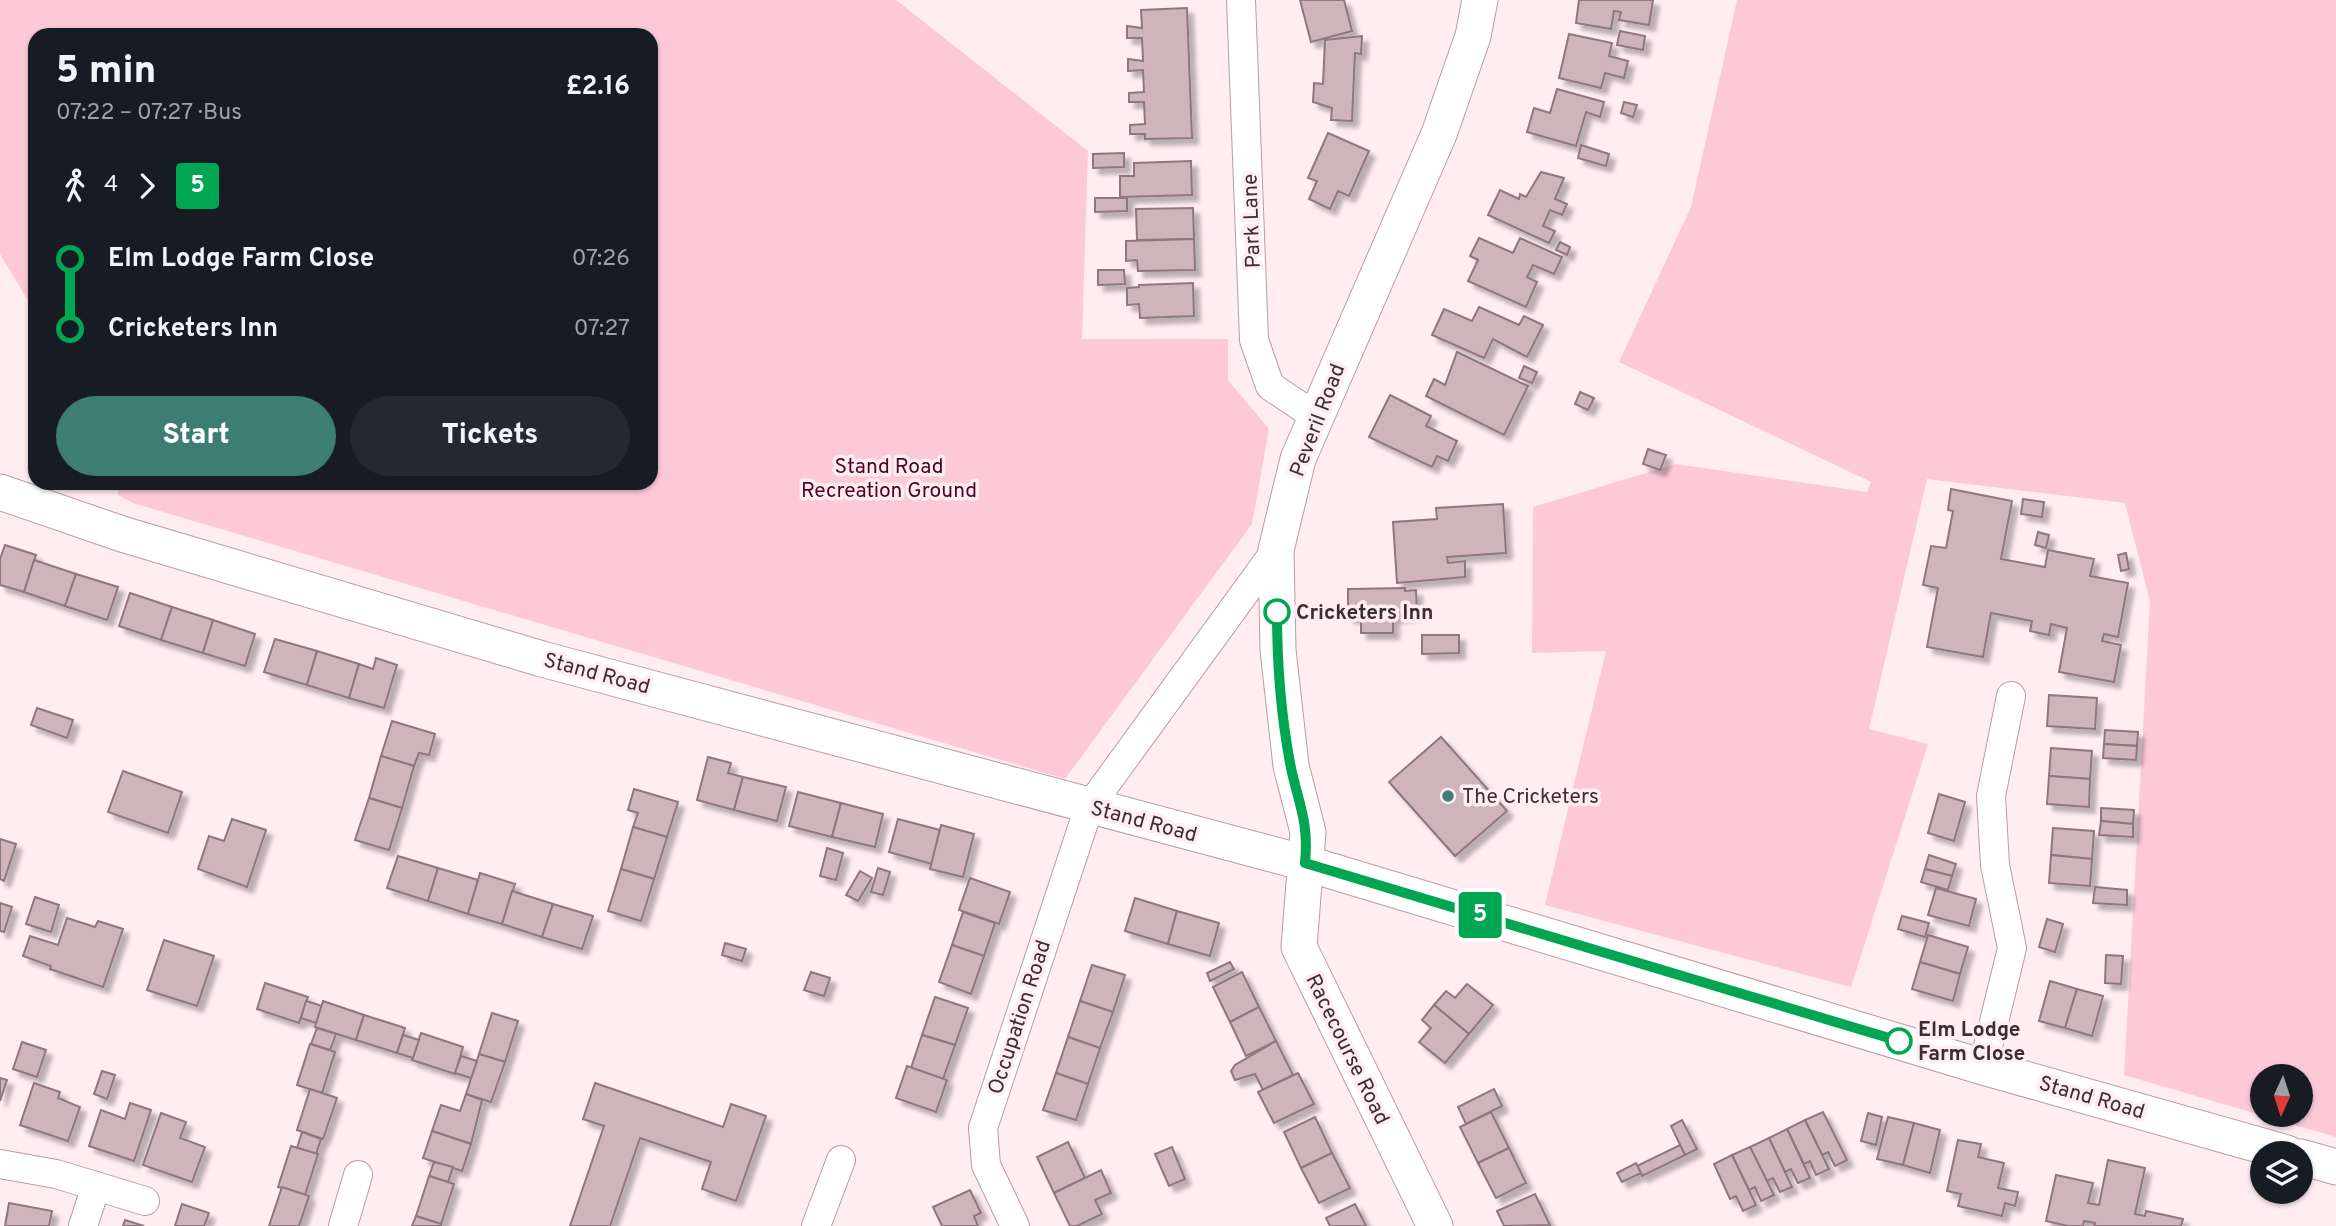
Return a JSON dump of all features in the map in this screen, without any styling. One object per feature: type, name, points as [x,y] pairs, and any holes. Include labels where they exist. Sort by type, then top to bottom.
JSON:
[{"type":"street","name":"Park Lane","points":[[1241,0],[1254,340],[1270,386],[1315,415]]},
{"type":"street","name":"Peveril Road","points":[[1305,863],[1308,832],[1291,766],[1278,650],[1276,550],[1298,459],[1439,134],[1473,36],[1480,0]]},
{"type":"street","name":"Stand Road","points":[[0,492],[122,534],[542,659],[1305,863],[1983,1067],[2250,1143]]},
{"type":"street","name":"Occupation Road","points":[[1015,1226],[986,1166],[983,1128],[1089,807],[1276,550]]},
{"type":"street","points":[[1983,1067],[2012,948],[1995,865],[1992,796],[2011,695]]},
{"type":"street","name":"Racecourse Road","points":[[1305,863],[1299,947],[1435,1226]]},
{"type":"street","points":[[816,1226],[841,1160]]},
{"type":"street","points":[[2313,1160],[2336,1167]]},
{"type":"street","points":[[0,1164],[56,1174],[145,1201]]},
{"type":"street","points":[[343,1226],[358,1175]]},
{"type":"street","points":[[83,1226],[96,1186]]},
{"type":"green space","name":"Stand Road Recreation Ground","points":[[0,0],[896,0],[1088,151],[1082,339],[1228,339],[1228,380],[1269,429],[1252,524],[1065,779],[133,503],[118,495],[118,490],[658,490],[658,28],[28,28],[28,300],[0,254]]},
{"type":"green space","points":[[1737,0],[2336,0],[2336,1137],[2302,1127],[2314,1127],[2314,1064],[2250,1064],[2250,1112],[2124,1075],[2150,602],[2125,503],[1927,479],[1869,729],[1928,744],[1851,987],[1545,905],[1606,651],[1532,653],[1533,507],[1676,464],[1867,492],[1871,482],[1619,362],[1691,207]]},
{"type":"building","points":[[1300,0],[1344,0],[1352,31],[1311,42]]},
{"type":"building","points":[[1579,0],[1653,0],[1649,25],[1619,20],[1621,12],[1614,11],[1611,29],[1576,23]]},
{"type":"building","points":[[1187,8],[1192,138],[1145,139],[1145,134],[1130,134],[1130,125],[1145,124],[1144,102],[1129,102],[1129,93],[1144,92],[1143,70],[1128,71],[1128,59],[1143,61],[1142,38],[1127,38],[1127,26],[1142,28],[1141,10]]},
{"type":"building","points":[[1620,31],[1645,36],[1643,50],[1617,45]]},
{"type":"building","points":[[1569,34],[1612,43],[1609,56],[1628,61],[1624,78],[1605,73],[1601,88],[1559,78]]},
{"type":"building","points":[[1362,36],[1361,54],[1355,53],[1352,121],[1331,120],[1332,108],[1313,102],[1314,83],[1323,84],[1325,40]]},
{"type":"building","points":[[1557,89],[1604,102],[1600,117],[1586,112],[1576,146],[1527,132],[1534,108],[1550,113]]},
{"type":"building","points":[[1624,102],[1637,105],[1633,117],[1621,113]]},
{"type":"building","points":[[1328,133],[1369,151],[1349,196],[1338,191],[1330,209],[1309,199],[1317,181],[1308,178]]},
{"type":"building","points":[[1581,145],[1609,154],[1606,166],[1578,158]]},
{"type":"building","points":[[1124,153],[1124,167],[1093,168],[1093,154]]},
{"type":"building","points":[[1191,161],[1192,195],[1120,197],[1120,176],[1134,176],[1134,163]]},
{"type":"building","points":[[1541,172],[1564,178],[1555,199],[1567,204],[1562,215],[1550,210],[1543,226],[1555,231],[1549,243],[1488,215],[1500,190],[1519,199],[1520,194],[1526,197]]},
{"type":"building","points":[[1095,198],[1127,198],[1127,211],[1095,212]]},
{"type":"building","points":[[1193,208],[1194,239],[1137,240],[1136,209]]},
{"type":"building","points":[[1479,238],[1513,253],[1520,238],[1562,257],[1554,274],[1533,265],[1527,277],[1537,282],[1526,307],[1468,281],[1478,260],[1470,256]]},
{"type":"building","points":[[1194,239],[1195,270],[1138,271],[1137,260],[1126,261],[1126,241]]},
{"type":"building","points":[[1560,242],[1570,247],[1567,255],[1556,250]]},
{"type":"building","points":[[1098,270],[1124,270],[1125,284],[1098,285]]},
{"type":"building","points":[[1193,283],[1194,316],[1140,318],[1139,304],[1127,305],[1127,288]]},
{"type":"building","points":[[1479,307],[1519,325],[1524,316],[1543,325],[1527,357],[1493,339],[1484,358],[1432,335],[1444,309],[1472,321]]},
{"type":"building","points":[[1457,352],[1528,386],[1504,435],[1426,396],[1434,379],[1445,385]]},
{"type":"building","points":[[1524,366],[1537,372],[1532,383],[1519,378]]},
{"type":"building","points":[[1580,392],[1594,398],[1588,410],[1575,404]]},
{"type":"building","points":[[1390,395],[1431,416],[1426,426],[1457,441],[1448,461],[1437,456],[1432,467],[1369,437]]},
{"type":"building","points":[[1648,449],[1666,455],[1660,470],[1643,464]]},
{"type":"building","points":[[1951,489],[2012,501],[2001,559],[2045,567],[2048,550],[2094,559],[2090,576],[2128,583],[2118,637],[2104,634],[2102,641],[2121,645],[2114,682],[2059,672],[2067,628],[2051,624],[2049,635],[2030,631],[2032,621],[1991,613],[1983,657],[1927,647],[1938,588],[1923,585],[1931,546],[1946,548],[1953,511],[1948,510]]},
{"type":"building","points":[[2023,499],[2044,502],[2042,517],[2021,514]]},
{"type":"building","points":[[1503,504],[1506,553],[1447,557],[1448,563],[1465,561],[1465,577],[1397,583],[1393,522],[1437,519],[1436,508]]},
{"type":"building","points":[[2038,532],[2049,535],[2046,548],[2035,545]]},
{"type":"building","points":[[5,545],[36,555],[24,592],[0,585],[0,559]]},
{"type":"building","points":[[2126,553],[2129,569],[2121,571],[2118,555]]},
{"type":"building","points":[[34,560],[76,574],[65,606],[24,592]]},
{"type":"building","points":[[76,574],[118,587],[107,620],[65,606]]},
{"type":"building","points":[[1405,588],[1405,591],[1416,590],[1417,613],[1393,617],[1393,633],[1361,633],[1361,617],[1348,617],[1348,589]]},
{"type":"building","points":[[130,593],[172,607],[161,640],[119,626]]},
{"type":"building","points":[[172,607],[213,620],[203,653],[161,640]]},
{"type":"building","points":[[213,620],[255,634],[245,666],[203,653]]},
{"type":"building","points":[[1422,635],[1459,635],[1459,653],[1422,654]]},
{"type":"building","points":[[275,639],[317,651],[307,685],[264,672]]},
{"type":"building","points":[[317,651],[359,664],[349,698],[307,685]]},
{"type":"building","points":[[376,658],[397,665],[384,708],[349,698],[359,664],[373,669]]},
{"type":"building","points":[[2049,695],[2097,698],[2095,729],[2047,726]]},
{"type":"building","points":[[37,708],[73,720],[67,738],[31,725]]},
{"type":"building","points":[[392,721],[435,734],[429,755],[419,753],[414,766],[381,756]]},
{"type":"building","points":[[2105,730],[2138,732],[2137,746],[2104,744]]},
{"type":"building","name":"The Cricketers","points":[[1441,737],[1507,811],[1455,856],[1389,782]]},
{"type":"building","points":[[2104,744],[2137,746],[2136,760],[2103,758]]},
{"type":"building","points":[[2051,748],[2092,751],[2090,779],[2049,776]]},
{"type":"building","points":[[381,756],[414,766],[402,808],[369,798]]},
{"type":"building","points":[[708,757],[731,763],[728,773],[743,777],[734,810],[697,800]]},
{"type":"building","points":[[123,771],[182,792],[168,833],[108,812]]},
{"type":"building","points":[[2049,776],[2090,779],[2089,807],[2047,804]]},
{"type":"building","points":[[743,777],[786,787],[777,821],[734,810]]},
{"type":"building","points":[[634,789],[678,802],[667,837],[633,827],[638,813],[628,810]]},
{"type":"building","points":[[798,792],[841,803],[832,837],[789,826]]},
{"type":"building","points":[[1939,794],[1965,802],[1954,841],[1928,833]]},
{"type":"building","points":[[369,798],[402,808],[389,850],[355,840]]},
{"type":"building","points":[[841,803],[883,814],[875,847],[832,837]]},
{"type":"building","points":[[2101,808],[2134,810],[2133,824],[2101,821]]},
{"type":"building","points":[[232,819],[266,830],[247,887],[198,869],[209,836],[224,841]]},
{"type":"building","points":[[898,819],[940,830],[932,864],[889,852]]},
{"type":"building","points":[[2101,821],[2133,824],[2133,837],[2099,835]]},
{"type":"building","points":[[941,825],[974,834],[963,877],[930,869]]},
{"type":"building","points":[[633,827],[667,837],[654,879],[621,869]]},
{"type":"building","points":[[2053,828],[2094,831],[2092,859],[2051,855]]},
{"type":"building","points":[[0,839],[16,844],[4,881],[0,879]]},
{"type":"building","points":[[827,848],[843,853],[836,880],[820,876]]},
{"type":"building","points":[[1929,855],[1956,864],[1952,876],[1925,869]]},
{"type":"building","points":[[2051,855],[2092,859],[2090,886],[2049,883]]},
{"type":"building","points":[[398,856],[438,868],[428,901],[387,888]]},
{"type":"building","points":[[438,868],[478,880],[468,914],[428,901]]},
{"type":"building","points":[[878,868],[890,872],[883,895],[871,892]]},
{"type":"building","points":[[621,869],[654,879],[641,921],[608,911]]},
{"type":"building","points":[[1925,869],[1952,876],[1948,890],[1921,882]]},
{"type":"building","points":[[860,871],[872,878],[858,901],[846,895]]},
{"type":"building","points":[[480,873],[515,884],[502,924],[468,914]]},
{"type":"building","points":[[970,878],[1010,892],[999,924],[959,910]]},
{"type":"building","points":[[2095,887],[2127,890],[2127,905],[2093,903]]},
{"type":"building","points":[[1936,888],[1976,899],[1969,926],[1928,915]]},
{"type":"building","points":[[512,891],[553,904],[542,937],[502,924]]},
{"type":"building","points":[[35,897],[59,905],[51,932],[26,924]]},
{"type":"building","points":[[1135,898],[1177,911],[1168,944],[1125,931]]},
{"type":"building","points":[[0,903],[12,907],[4,932],[0,931]]},
{"type":"building","points":[[553,904],[593,916],[582,949],[542,937]]},
{"type":"building","points":[[1177,911],[1219,923],[1210,956],[1168,944]]},
{"type":"building","points":[[963,912],[995,923],[984,956],[952,945]]},
{"type":"building","points":[[1902,916],[1929,923],[1925,937],[1898,929]]},
{"type":"building","points":[[67,918],[95,927],[98,921],[123,929],[103,987],[50,969],[51,966],[23,956],[30,936],[58,945]]},
{"type":"building","points":[[2047,919],[2063,924],[2055,952],[2039,947]]},
{"type":"building","points":[[1928,935],[1968,947],[1960,974],[1920,962]]},
{"type":"building","points":[[164,940],[214,956],[197,1006],[147,990]]},
{"type":"building","points":[[725,943],[746,949],[742,961],[722,955]]},
{"type":"building","points":[[952,945],[984,956],[971,994],[939,982]]},
{"type":"building","points":[[2106,955],[2123,956],[2121,984],[2105,983]]},
{"type":"building","points":[[1230,962],[1234,969],[1210,981],[1207,973]]},
{"type":"building","points":[[1920,962],[1960,974],[1953,1001],[1912,989]]},
{"type":"building","points":[[1092,965],[1125,975],[1113,1012],[1080,1001]]},
{"type":"building","points":[[811,972],[830,978],[824,996],[804,990]]},
{"type":"building","points":[[1242,972],[1259,1007],[1230,1022],[1213,987]]},
{"type":"building","points":[[2050,981],[2077,989],[2065,1028],[2039,1021]]},
{"type":"building","points":[[265,983],[308,997],[299,1023],[257,1009]]},
{"type":"building","points":[[1467,984],[1493,1005],[1469,1034],[1434,1005],[1446,991],[1455,998]]},
{"type":"building","points":[[2077,989],[2103,996],[2092,1036],[2065,1028]]},
{"type":"building","points":[[935,997],[968,1008],[955,1045],[922,1035]]},
{"type":"building","points":[[306,1001],[322,1006],[316,1023],[301,1018]]},
{"type":"building","points":[[323,1001],[364,1015],[356,1040],[315,1027]]},
{"type":"building","points":[[1080,1001],[1113,1012],[1100,1048],[1068,1037]]},
{"type":"building","points":[[1434,1005],[1469,1034],[1445,1063],[1419,1042],[1431,1028],[1422,1020]]},
{"type":"building","points":[[1259,1007],[1276,1041],[1246,1056],[1230,1022]]},
{"type":"building","points":[[492,1013],[518,1021],[505,1062],[479,1054]]},
{"type":"building","points":[[364,1015],[405,1028],[397,1053],[356,1040]]},
{"type":"building","points":[[317,1028],[336,1034],[330,1050],[311,1044]]},
{"type":"building","points":[[421,1033],[463,1047],[455,1074],[412,1060]]},
{"type":"building","points":[[403,1035],[419,1040],[413,1058],[397,1053]]},
{"type":"building","points":[[922,1035],[955,1045],[943,1079],[911,1068]]},
{"type":"building","points":[[1068,1037],[1100,1048],[1088,1084],[1056,1073]]},
{"type":"building","points":[[1276,1041],[1293,1075],[1263,1090],[1255,1074],[1235,1080],[1231,1071],[1235,1065]]},
{"type":"building","points":[[22,1042],[46,1050],[37,1077],[13,1069]]},
{"type":"building","points":[[310,1044],[335,1052],[322,1093],[297,1085]]},
{"type":"building","points":[[479,1054],[505,1062],[491,1102],[466,1094]]},
{"type":"building","points":[[461,1056],[477,1061],[471,1078],[455,1073]]},
{"type":"building","points":[[907,1066],[947,1080],[936,1112],[896,1098]]},
{"type":"building","points":[[102,1071],[115,1075],[107,1099],[94,1094]]},
{"type":"building","points":[[1056,1073],[1088,1084],[1076,1120],[1043,1110]]},
{"type":"building","points":[[1298,1073],[1314,1104],[1274,1123],[1258,1092]]},
{"type":"building","points":[[0,1078],[7,1080],[0,1101]]},
{"type":"building","points":[[34,1083],[60,1092],[58,1098],[80,1107],[68,1141],[20,1125]]},
{"type":"building","points":[[595,1083],[723,1127],[731,1104],[766,1116],[736,1201],[702,1189],[711,1162],[640,1138],[610,1226],[570,1226],[604,1126],[583,1119]]},
{"type":"building","points":[[310,1089],[337,1098],[323,1139],[297,1130]]},
{"type":"building","points":[[1494,1089],[1502,1106],[1466,1124],[1458,1107]]},
{"type":"building","points":[[466,1094],[482,1100],[471,1144],[432,1131],[441,1105],[460,1111]]},
{"type":"building","points":[[130,1103],[151,1110],[134,1161],[89,1146],[101,1110],[125,1119]]},
{"type":"building","points":[[1491,1112],[1509,1148],[1478,1163],[1460,1127]]},
{"type":"building","points":[[1823,1112],[1847,1160],[1835,1166],[1828,1152],[1822,1155],[1805,1120]]},
{"type":"building","points":[[161,1113],[186,1122],[180,1138],[205,1147],[192,1182],[143,1165]]},
{"type":"building","points":[[1868,1113],[1882,1117],[1876,1145],[1861,1141]]},
{"type":"building","points":[[1315,1117],[1332,1153],[1301,1168],[1284,1132]]},
{"type":"building","points":[[1888,1117],[1914,1123],[1903,1165],[1877,1159]]},
{"type":"building","points":[[1682,1120],[1697,1149],[1685,1155],[1671,1126]]},
{"type":"building","points":[[1805,1120],[1829,1169],[1816,1175],[1810,1161],[1804,1164],[1787,1129]]},
{"type":"building","points":[[1914,1123],[1940,1130],[1930,1173],[1903,1165]]},
{"type":"building","points":[[1787,1129],[1810,1178],[1798,1183],[1791,1169],[1785,1172],[1769,1138]]},
{"type":"building","points":[[432,1131],[471,1144],[462,1171],[423,1158]]},
{"type":"building","points":[[302,1132],[321,1139],[316,1154],[297,1148]]},
{"type":"building","points":[[1769,1138],[1792,1187],[1780,1192],[1773,1178],[1767,1181],[1750,1147]]},
{"type":"building","points":[[1958,1140],[1981,1144],[1978,1157],[2004,1163],[1998,1188],[2018,1192],[2015,1206],[2005,1203],[2002,1216],[1958,1206],[1961,1194],[1947,1191]]},
{"type":"building","points":[[1068,1142],[1085,1178],[1054,1193],[1037,1157]]},
{"type":"building","points":[[1680,1145],[1685,1155],[1642,1176],[1637,1166]]},
{"type":"building","points":[[291,1146],[318,1154],[305,1195],[278,1187]]},
{"type":"building","points":[[1172,1147],[1185,1179],[1169,1186],[1155,1154]]},
{"type":"building","points":[[1750,1147],[1774,1195],[1761,1201],[1755,1187],[1749,1190],[1732,1155]]},
{"type":"building","points":[[1509,1148],[1526,1183],[1496,1198],[1478,1163]]},
{"type":"building","points":[[1332,1153],[1350,1188],[1319,1203],[1301,1168]]},
{"type":"building","points":[[1732,1155],[1756,1205],[1743,1211],[1736,1196],[1730,1199],[1714,1164]]},
{"type":"building","points":[[2108,1160],[2145,1168],[2135,1214],[2145,1216],[2146,1211],[2183,1219],[2181,1226],[2094,1226],[2095,1223],[2084,1221],[2083,1226],[2068,1226],[2046,1221],[2056,1175],[2093,1183],[2088,1203],[2099,1205]]},
{"type":"building","points":[[434,1162],[453,1167],[448,1182],[429,1176]]},
{"type":"building","points":[[1636,1163],[1641,1173],[1622,1182],[1617,1173]]},
{"type":"building","points":[[1101,1170],[1111,1193],[1095,1200],[1102,1214],[1077,1226],[1070,1226],[1054,1193]]},
{"type":"building","points":[[429,1176],[454,1184],[441,1224],[416,1216]]},
{"type":"building","points":[[282,1187],[309,1196],[299,1226],[269,1226]]},
{"type":"building","points":[[970,1190],[981,1213],[974,1216],[978,1226],[942,1226],[933,1207]]},
{"type":"building","points":[[1535,1194],[1550,1225],[1504,1226],[1497,1211]]},
{"type":"building","points":[[9,1203],[52,1211],[49,1226],[5,1226]]},
{"type":"building","points":[[182,1204],[209,1213],[204,1226],[175,1226]]},
{"type":"building","points":[[1355,1204],[1366,1226],[1330,1226],[1326,1218]]},
{"type":"building","points":[[416,1216],[441,1224],[441,1226],[412,1226]]},
{"type":"building","points":[[125,1220],[144,1226],[123,1226]]},
{"type":"bus line","name":"5","points":[[1277,612],[1278,650],[1291,766],[1308,832],[1305,863],[1899,1041]]},
{"type":"place","name":"Cricketers Inn","points":[[1277,612]]},
{"type":"place","name":"The Cricketers","points":[[1448,796]]},
{"type":"place","name":"Elm Lodge Farm Close","points":[[1899,1041]]}]
